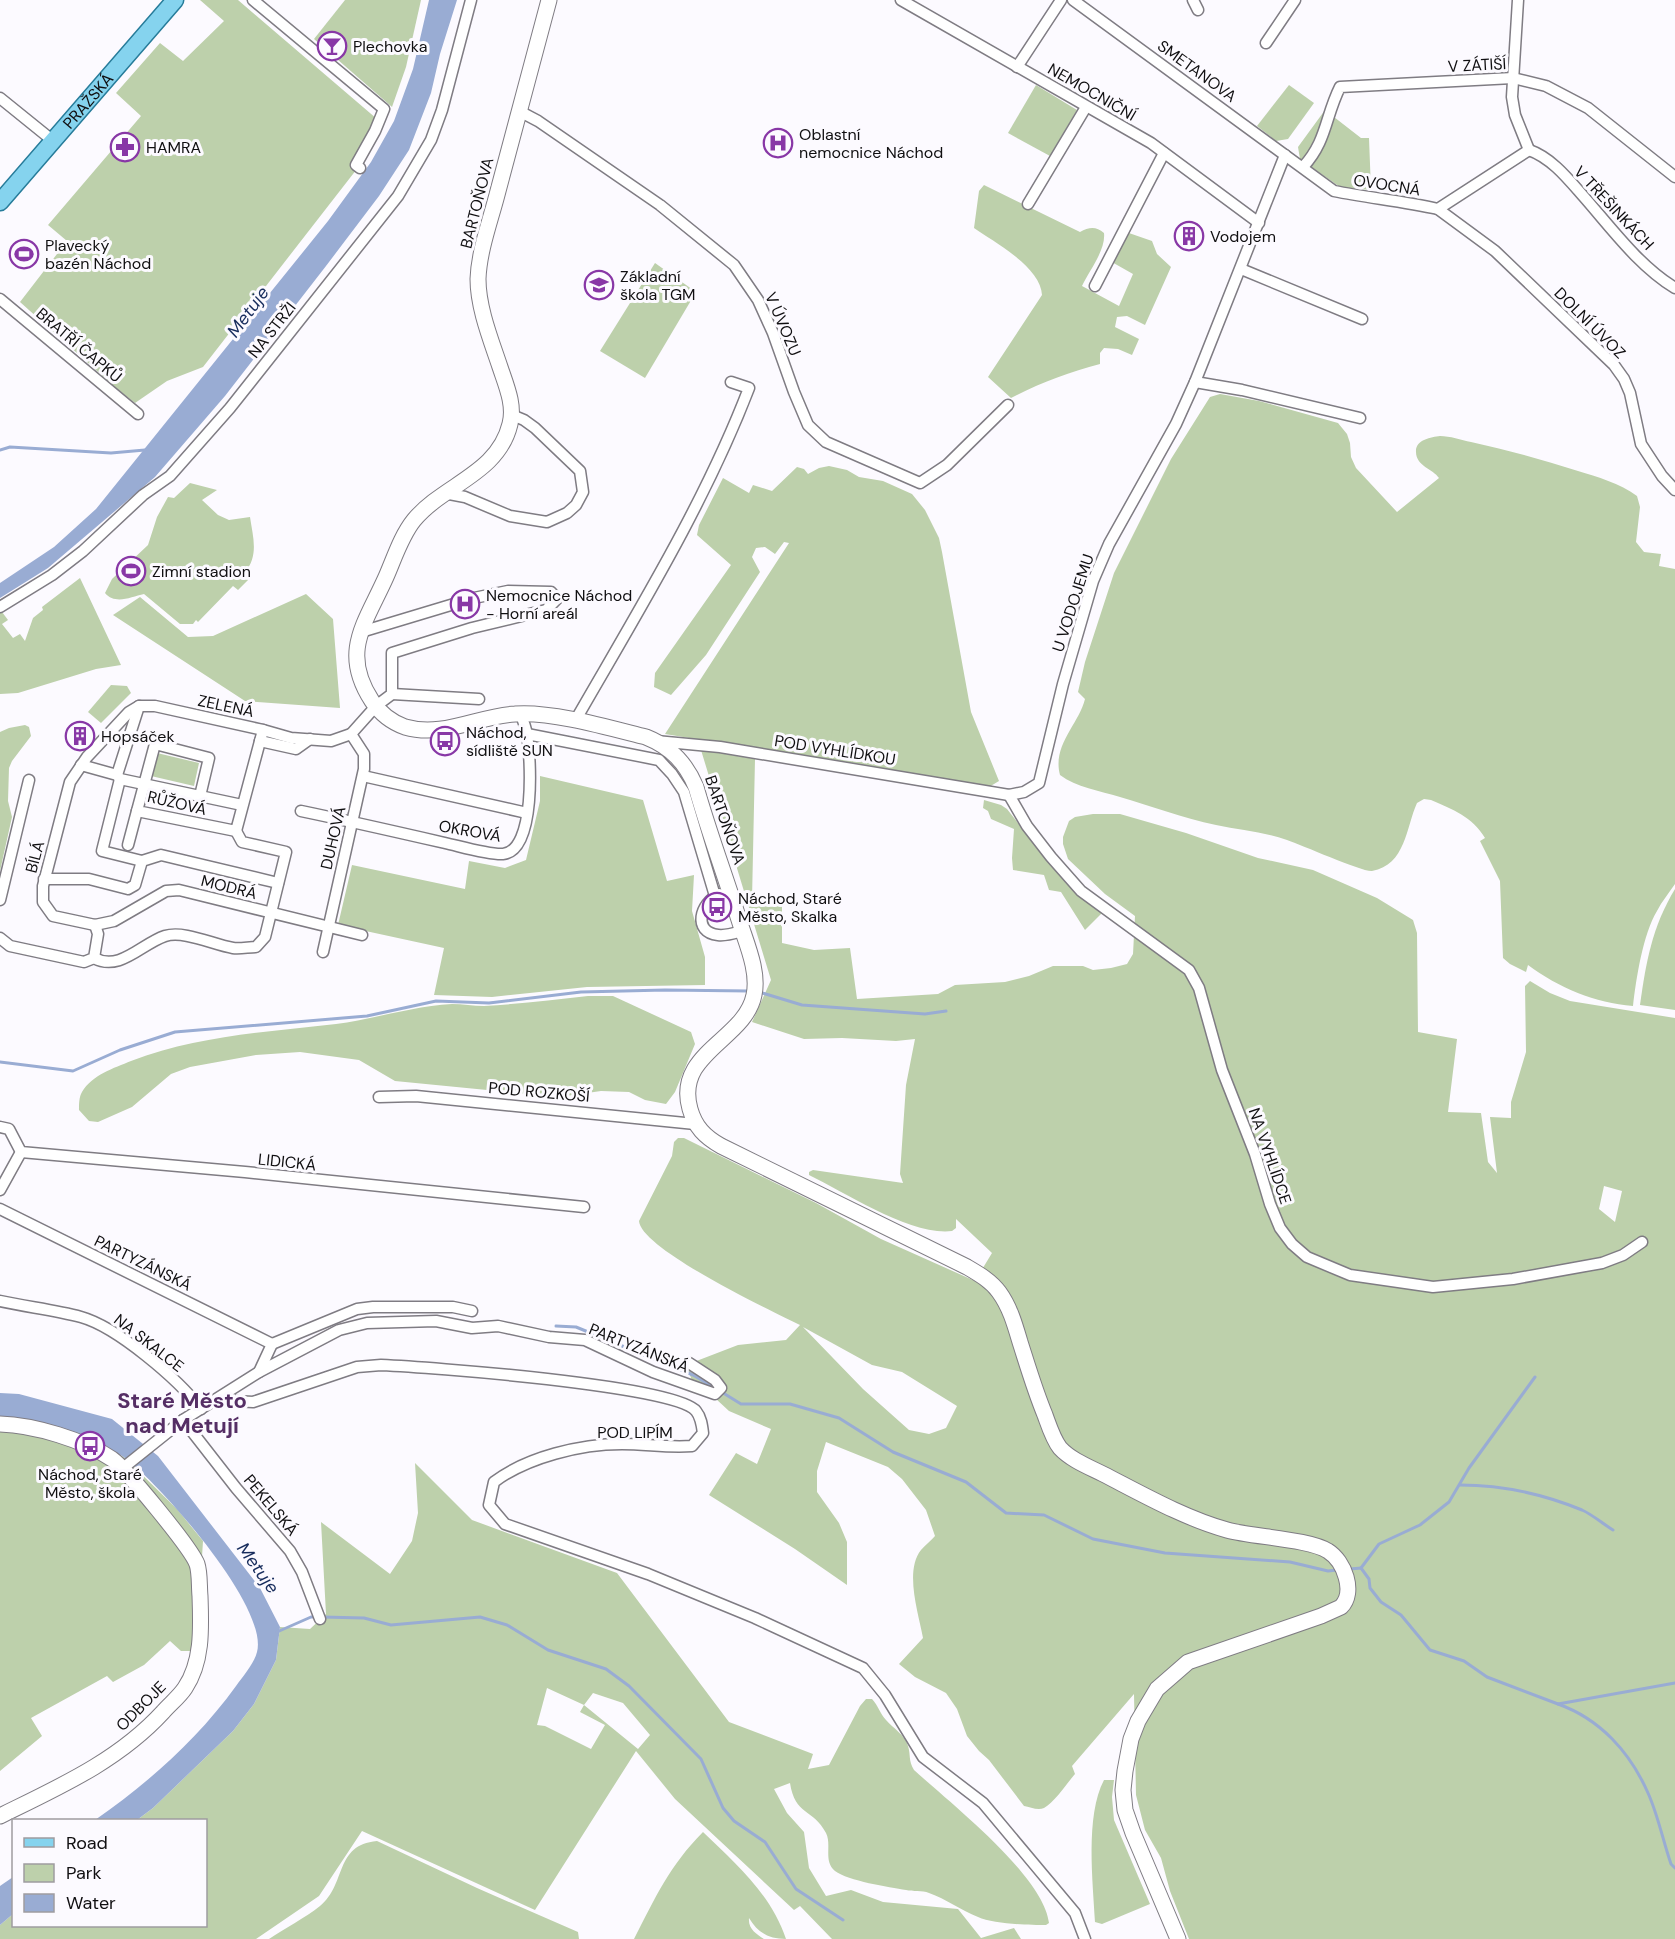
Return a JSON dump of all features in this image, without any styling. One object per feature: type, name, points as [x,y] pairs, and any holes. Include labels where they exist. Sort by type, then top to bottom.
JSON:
[{"type":"main road","name":"PRAŽSKÁ","points":[[0,202],[175,0]]},
{"type":"street","points":[[253,0],[384,109],[356,165],[360,168]]},
{"type":"street","name":"NA STRŽI","points":[[0,607],[52,575],[83,551],[143,495],[170,476],[230,408],[398,196],[431,140],[442,110],[471,0]]},
{"type":"street","name":"BARTOŇOVA","points":[[549,0],[483,249],[478,281],[479,295],[508,390],[512,415],[505,439],[491,460],[480,470],[444,493],[411,525],[361,632],[355,652],[356,665],[364,689],[376,706],[406,727],[425,729],[456,727],[520,713],[632,733],[656,741],[679,758],[691,776],[719,891],[742,931],[756,986],[748,1012],[702,1059],[691,1075],[688,1102],[695,1124]]},
{"type":"street","name":"NEMOCNIČNÍ","points":[[902,0],[1151,143],[1259,223]]},
{"type":"street","points":[[1017,67],[1061,0]]},
{"type":"street","name":"SMETANOVA","points":[[1073,0],[1303,167]]},
{"type":"street","points":[[1266,43],[1295,0]]},
{"type":"street","points":[[1518,0],[1512,97],[1515,115],[1529,150]]},
{"type":"street","name":"V ZÁTIŠÍ","points":[[1303,167],[1311,158],[1325,133],[1331,105],[1340,87],[1513,78],[1546,86],[1588,108],[1675,177]]},
{"type":"street","points":[[0,98],[52,140]]},
{"type":"street","points":[[1028,204],[1086,107]]},
{"type":"street","name":"V ÚVOZU","points":[[519,111],[660,205],[734,265],[758,300],[808,425],[826,442],[920,483],[947,465],[1008,405]]},
{"type":"street","name":"OVOCNÁ","points":[[1303,167],[1334,191],[1404,201],[1438,209],[1529,150]]},
{"type":"street","name":"V TŘEŠINKÁCH","points":[[1529,150],[1542,154],[1572,183],[1656,275],[1675,288]]},
{"type":"street","points":[[1095,286],[1164,153]]},
{"type":"street","name":"U VODOJEMU","points":[[1009,795],[1024,792],[1039,783],[1063,684],[1093,581],[1114,534],[1176,424],[1195,382],[1286,154]]},
{"type":"street","name":"DOLNÍ ÚVOZ","points":[[1438,209],[1495,251],[1614,365],[1630,393],[1641,444],[1662,476],[1675,490]]},
{"type":"street","points":[[1241,269],[1362,320]]},
{"type":"street","name":"BRATŘÍ ČAPKŮ","points":[[0,299],[138,414]]},
{"type":"street","points":[[575,721],[667,559],[728,441],[748,388],[731,382]]},
{"type":"street","points":[[1195,382],[1242,390],[1360,418]]},
{"type":"street","points":[[444,493],[465,497],[510,516],[548,522],[567,513],[576,505],[583,492],[580,471],[524,420],[512,415]]},
{"type":"street","points":[[351,734],[392,689],[392,653],[472,628],[546,610],[557,599],[552,592],[501,592],[361,632]]},
{"type":"street","points":[[392,689],[479,699]]},
{"type":"street","points":[[139,706],[129,712],[81,765],[144,784],[242,805]]},
{"type":"street","points":[[139,706],[118,777],[102,851],[142,861],[161,855],[278,883]]},
{"type":"street","name":"ZELENÁ","points":[[139,706],[155,706],[261,735],[331,741],[351,734]]},
{"type":"street","name":"OKROVÁ","points":[[352,822],[504,854],[516,848],[521,840],[527,813],[530,781],[527,734],[520,713]]},
{"type":"street","name":"DUHOVÁ","points":[[323,952],[363,776],[364,754],[351,734]]},
{"type":"street","points":[[527,734],[659,760],[684,792],[719,891],[702,910],[701,919],[705,930],[716,935],[728,935],[742,931]]},
{"type":"street","points":[[236,831],[261,735]]},
{"type":"street","name":"POD VYHLÍDKOU","points":[[656,741],[720,747],[1009,795]]},
{"type":"street","name":"RŮŽOVÁ","points":[[0,938],[10,946],[84,963],[94,958],[102,963],[111,963],[166,936],[181,935],[236,949],[256,946],[265,937],[286,852],[242,842],[236,831],[137,811],[155,744],[208,758],[200,796]]},
{"type":"street","name":"BÍLÁ","points":[[81,765],[70,782],[44,879],[43,902],[53,916],[95,925]]},
{"type":"street","points":[[363,776],[527,813]]},
{"type":"street","points":[[0,900],[29,780]]},
{"type":"street","name":"NA VYHLÍDCE","points":[[1009,795],[1027,826],[1081,891],[1189,970],[1199,988],[1222,1070],[1255,1154],[1280,1228],[1292,1244],[1307,1257],[1350,1275],[1433,1287],[1513,1278],[1602,1263],[1623,1255],[1642,1242]]},
{"type":"street","points":[[301,810],[352,822]]},
{"type":"street","points":[[129,845],[137,811]]},
{"type":"street","points":[[44,879],[89,879],[128,889],[135,885],[142,861]]},
{"type":"street","name":"MODRÁ","points":[[95,925],[114,921],[166,891],[179,890],[362,935]]},
{"type":"street","points":[[94,958],[98,934],[95,925]]},
{"type":"street","name":"POD ROZKOŠÍ","points":[[379,1097],[416,1096],[695,1124]]},
{"type":"street","points":[[695,1124],[705,1135],[721,1146],[967,1267],[989,1281],[1007,1305],[1038,1399],[1054,1438],[1065,1453],[1101,1473],[1213,1526],[1244,1535],[1325,1549],[1334,1555],[1345,1573],[1347,1595],[1341,1607],[1304,1622],[1201,1656],[1184,1665],[1157,1689],[1135,1727],[1125,1771],[1123,1790],[1125,1810],[1178,1939]]},
{"type":"street","points":[[0,1127],[9,1129],[21,1152],[0,1190]]},
{"type":"street","name":"LIDICKÁ","points":[[21,1152],[245,1172],[584,1207]]},
{"type":"street","name":"PARTYZÁNSKÁ","points":[[0,1209],[272,1344]]},
{"type":"street","name":"NA SKALCE","points":[[0,1301],[82,1317],[117,1333],[189,1393],[201,1408]]},
{"type":"street","points":[[125,1466],[183,1420],[259,1372],[272,1344],[365,1308],[453,1307],[472,1311]]},
{"type":"street","name":"PARTYZÁNSKÁ","points":[[259,1372],[339,1330],[367,1323],[436,1321],[472,1328],[498,1326],[549,1337],[585,1340],[653,1372],[715,1394],[721,1388],[715,1380],[688,1363]]},
{"type":"street","name":"POD LIPÍM","points":[[223,1396],[234,1401],[253,1402],[357,1367],[381,1365],[582,1382],[675,1400],[696,1410],[703,1433],[692,1446],[678,1448],[620,1444],[580,1448],[531,1462],[508,1472],[494,1482],[489,1504],[505,1524],[575,1548],[723,1605],[863,1668],[885,1695],[923,1757],[984,1803],[1075,1912],[1085,1939]]},
{"type":"street","name":"PEKELSKÁ","points":[[183,1420],[290,1551],[302,1572],[320,1619]]},
{"type":"street","name":"ODBOJE","points":[[0,1424],[45,1432],[73,1441],[125,1466],[190,1549],[198,1566],[201,1639],[185,1688],[144,1733],[83,1774],[0,1816]]},
{"type":"green space","points":[[200,0],[238,0],[384,125],[360,165],[203,367],[167,381],[135,403],[20,302],[67,241],[48,225],[141,116],[116,93],[160,43],[183,61],[224,21]]},
{"type":"green space","points":[[345,0],[421,0],[406,67],[392,107],[314,39]]},
{"type":"green space","points":[[1036,85],[1077,110],[1050,156],[1008,133]]},
{"type":"green space","points":[[1289,85],[1314,103],[1288,139],[1276,141],[1257,126]]},
{"type":"green space","points":[[1325,110],[1361,138],[1369,138],[1371,190],[1340,187],[1300,159],[1298,147]]},
{"type":"green space","points":[[984,185],[1080,232],[1092,228],[1104,233],[1100,253],[1082,286],[1119,306],[1133,274],[1110,261],[1126,232],[1152,241],[1157,254],[1171,267],[1145,325],[1127,316],[1117,317],[1115,327],[1139,339],[1132,355],[1118,349],[1104,348],[1100,353],[1100,364],[1055,378],[1011,398],[988,377],[1042,295],[1040,285],[1025,265],[974,228],[979,191]]},
{"type":"green space","points":[[655,263],[696,292],[645,378],[600,351]]},
{"type":"green space","points":[[1220,394],[1259,401],[1338,423],[1347,434],[1351,457],[1356,468],[1397,512],[1439,478],[1419,461],[1416,448],[1428,438],[1440,436],[1498,448],[1565,467],[1623,487],[1637,496],[1640,507],[1636,542],[1644,552],[1661,554],[1659,566],[1675,569],[1675,884],[1659,907],[1648,932],[1638,970],[1633,1006],[1591,998],[1552,981],[1528,965],[1526,972],[1503,958],[1500,881],[1480,841],[1485,838],[1468,819],[1431,800],[1424,799],[1417,803],[1403,844],[1392,861],[1372,871],[1278,837],[1191,819],[1073,783],[1060,775],[1060,754],[1085,699],[1078,692],[1085,662],[1114,573],[1171,459],[1210,397]]},
{"type":"green space","points":[[829,466],[847,470],[859,477],[883,481],[912,494],[925,510],[939,538],[971,712],[999,781],[989,787],[665,734],[789,543],[784,542],[775,554],[765,547],[756,548],[752,557],[760,572],[706,655],[671,695],[654,687],[655,673],[731,565],[697,535],[699,525],[723,478],[749,493],[753,485],[772,491],[797,467],[804,469],[808,474]]},
{"type":"green space","points":[[190,483],[217,490],[202,500],[218,515],[229,520],[250,517],[254,553],[245,572],[250,578],[238,590],[233,586],[198,622],[196,620],[193,624],[180,624],[144,594],[113,599],[105,593],[112,579],[148,545],[157,517],[168,497],[174,498]]},
{"type":"green space","points":[[80,578],[121,665],[96,669],[18,693],[0,694],[0,613],[2,612],[8,620],[2,624],[13,638],[20,634],[25,641],[33,618],[43,610],[42,607]]},
{"type":"green space","points":[[306,594],[333,619],[340,708],[245,701],[113,615],[140,597],[188,637],[213,636]]},
{"type":"green space","points":[[111,685],[127,686],[131,693],[101,723],[88,712]]},
{"type":"green space","points":[[25,725],[29,727],[31,736],[9,768],[8,801],[12,817],[0,871],[0,732]]},
{"type":"green space","points":[[701,750],[755,759],[752,900],[782,906],[782,943],[814,950],[850,948],[857,999],[938,994],[955,985],[1005,982],[1029,976],[1053,966],[1083,966],[1093,970],[1127,964],[1133,954],[1135,916],[1105,894],[1068,859],[1063,844],[1069,821],[1075,817],[1120,814],[1186,833],[1258,858],[1313,870],[1377,898],[1413,920],[1417,933],[1418,1032],[1457,1039],[1448,1112],[1481,1113],[1488,1162],[1497,1173],[1490,1117],[1511,1118],[1511,1102],[1526,1052],[1525,986],[1530,981],[1570,1001],[1675,1018],[1675,1939],[1189,1939],[1170,1891],[1161,1858],[1145,1830],[1136,1795],[1134,1694],[1072,1766],[1075,1774],[1061,1792],[1048,1805],[1037,1809],[1024,1806],[989,1760],[967,1736],[957,1709],[946,1693],[915,1677],[899,1664],[923,1638],[914,1593],[914,1569],[921,1550],[935,1536],[926,1510],[902,1479],[888,1467],[826,1442],[817,1471],[817,1492],[839,1523],[847,1542],[847,1585],[709,1495],[736,1453],[757,1464],[771,1429],[729,1411],[702,1386],[693,1383],[686,1365],[738,1345],[786,1340],[800,1325],[683,1263],[645,1233],[639,1221],[672,1156],[674,1142],[678,1138],[684,1138],[816,1203],[881,1239],[975,1281],[992,1253],[956,1219],[956,1228],[952,1231],[936,1231],[918,1227],[879,1212],[809,1175],[809,1172],[813,1170],[903,1183],[900,1174],[906,1085],[915,1039],[896,1041],[842,1038],[804,1039],[752,1022],[771,980]],"holes":[[[1604,1186],[1622,1191],[1615,1222],[1599,1209]],[[803,1327],[872,1365],[902,1372],[957,1406],[946,1428],[929,1434],[909,1430],[863,1389]]]},
{"type":"green space","points":[[157,753],[199,763],[194,786],[151,776]]},
{"type":"green space","points":[[540,776],[643,800],[667,881],[694,875],[692,911],[705,957],[705,985],[587,987],[492,997],[434,995],[444,948],[338,925],[352,865],[465,889],[469,861],[505,868],[526,860],[540,801]]},
{"type":"green space","points":[[984,800],[1007,809],[1059,875],[1102,913],[1085,930],[1061,892],[1049,890],[1044,875],[1013,870],[1014,829],[991,819],[988,811],[983,808]]},
{"type":"green space","points":[[1675,889],[1675,1010],[1640,1005],[1655,931]]},
{"type":"green space","points":[[588,996],[613,996],[691,1032],[695,1044],[675,1092],[666,1104],[645,1100],[629,1092],[601,1091],[559,1097],[395,1081],[359,1060],[300,1052],[256,1055],[190,1067],[171,1074],[132,1107],[98,1122],[89,1121],[79,1110],[80,1098],[86,1086],[111,1069],[156,1053],[206,1040],[351,1022],[437,1005],[484,1006]]},
{"type":"green space","points":[[0,1417],[78,1435],[124,1457],[177,1509],[203,1541],[199,1605],[191,1651],[181,1651],[170,1641],[144,1665],[113,1682],[107,1676],[31,1718],[42,1736],[0,1771]]},
{"type":"green space","points":[[415,1463],[472,1520],[617,1573],[729,1722],[813,1754],[808,1769],[829,1765],[860,1706],[866,1699],[872,1699],[884,1718],[902,1735],[909,1749],[914,1770],[971,1820],[1013,1862],[1031,1884],[1043,1904],[1049,1923],[1046,1925],[1002,1923],[972,1914],[926,1892],[859,1881],[841,1875],[829,1863],[826,1833],[816,1819],[800,1807],[792,1794],[790,1783],[774,1789],[787,1813],[804,1832],[809,1868],[826,1896],[851,1890],[883,1902],[958,1909],[981,1938],[1014,1928],[1021,1939],[832,1939],[800,1906],[794,1910],[675,1799],[636,1751],[535,1910],[362,1831],[319,1896],[256,1939],[0,1939],[0,1925],[12,1915],[12,1927],[207,1927],[207,1819],[138,1819],[153,1808],[233,1731],[254,1704],[276,1660],[280,1627],[310,1629],[326,1614],[321,1522],[390,1574],[412,1541],[418,1513]],"holes":[[[547,1688],[584,1705],[580,1712],[605,1725],[591,1749],[545,1726],[537,1725]],[[593,1693],[623,1703],[650,1735],[638,1749],[584,1705]]]},
{"type":"green space","points":[[1104,1780],[1114,1780],[1112,1797],[1114,1820],[1150,1904],[1102,1924],[1095,1922],[1092,1830],[1098,1795]]},
{"type":"green space","points":[[703,1832],[740,1868],[762,1894],[786,1939],[764,1934],[749,1918],[751,1928],[764,1939],[634,1939],[672,1870]]},
{"type":"green space","points":[[377,1841],[578,1932],[579,1939],[269,1939],[320,1906],[328,1897],[342,1867],[354,1850],[363,1844]]},
{"type":"water","points":[[429,0],[457,0],[440,54],[431,93],[409,150],[379,196],[225,396],[155,477],[48,568],[0,598],[0,583],[54,547],[96,509],[328,221],[371,162],[394,121],[413,69]]},
{"type":"water","points":[[0,1393],[19,1394],[112,1419],[158,1456],[260,1588],[280,1627],[276,1660],[254,1704],[233,1731],[153,1808],[138,1819],[96,1819],[153,1776],[205,1725],[253,1661],[257,1652],[256,1632],[246,1606],[209,1548],[162,1493],[125,1458],[79,1435],[0,1417]]},
{"type":"water","points":[[12,1878],[12,1915],[0,1925],[0,1886]]},
{"type":"waterway","points":[[0,450],[10,447],[111,453],[145,450]]},
{"type":"waterway","points":[[0,1062],[73,1071],[120,1050],[175,1032],[367,1016],[436,1001],[489,1003],[581,992],[749,991]]},
{"type":"waterway","points":[[759,992],[802,1005],[925,1014],[946,1011]]},
{"type":"waterway","points":[[556,1326],[576,1327],[693,1375],[715,1388]]},
{"type":"waterway","points":[[1361,1568],[1379,1544],[1420,1525],[1449,1502],[1469,1468],[1535,1377]]},
{"type":"waterway","points":[[720,1391],[741,1404],[790,1404],[839,1418],[893,1452],[966,1482],[1006,1513],[1044,1515],[1093,1539],[1165,1553],[1290,1562],[1328,1571],[1337,1570]]},
{"type":"waterway","points":[[1460,1485],[1507,1489],[1552,1499],[1586,1512],[1613,1530]]},
{"type":"waterway","points":[[1350,1569],[1361,1568],[1369,1579],[1370,1588],[1381,1602],[1401,1615],[1430,1650],[1464,1661],[1487,1677],[1558,1704],[1675,1683]]},
{"type":"waterway","points":[[277,1632],[315,1617]]},
{"type":"waterway","points":[[322,1617],[364,1618],[391,1625],[480,1617],[507,1625],[548,1650],[606,1669],[629,1686],[701,1759],[723,1808],[734,1821],[765,1842],[796,1889],[843,1920]]},
{"type":"waterway","points":[[1558,1704],[1587,1718],[1623,1751],[1641,1778],[1652,1801],[1671,1864],[1675,1868]]},
{"type":"place","name":"Plechovka","points":[[332,46]]},
{"type":"place","name":"Oblastní nemocnice Náchod","points":[[778,143]]},
{"type":"place","name":"HAMRA","points":[[125,147]]},
{"type":"place","name":"Vodojem","points":[[1189,236]]},
{"type":"place","name":"Plavecký bazén Náchod","points":[[24,254]]},
{"type":"place","name":"Základní škola TGM","points":[[599,285]]},
{"type":"place","name":"Zimní stadion","points":[[131,571]]},
{"type":"place","name":"Nemocnice Náchod - Horní areál","points":[[465,604]]},
{"type":"place","name":"Hopsáček","points":[[80,736]]},
{"type":"place","name":"Náchod, sídliště SUN","points":[[445,741]]},
{"type":"place","name":"Náchod, Staré Město, Skalka","points":[[717,907]]},
{"type":"place","name":"Náchod, Staré Město, škola","points":[[90,1446]]},
{"type":"district","name":"Staré Město nad Metují","points":[[182,1412]]},
{"type":"water label","name":"Metuje","points":[[248,312]]},
{"type":"water label","name":"Metuje","points":[[258,1568]]}]
